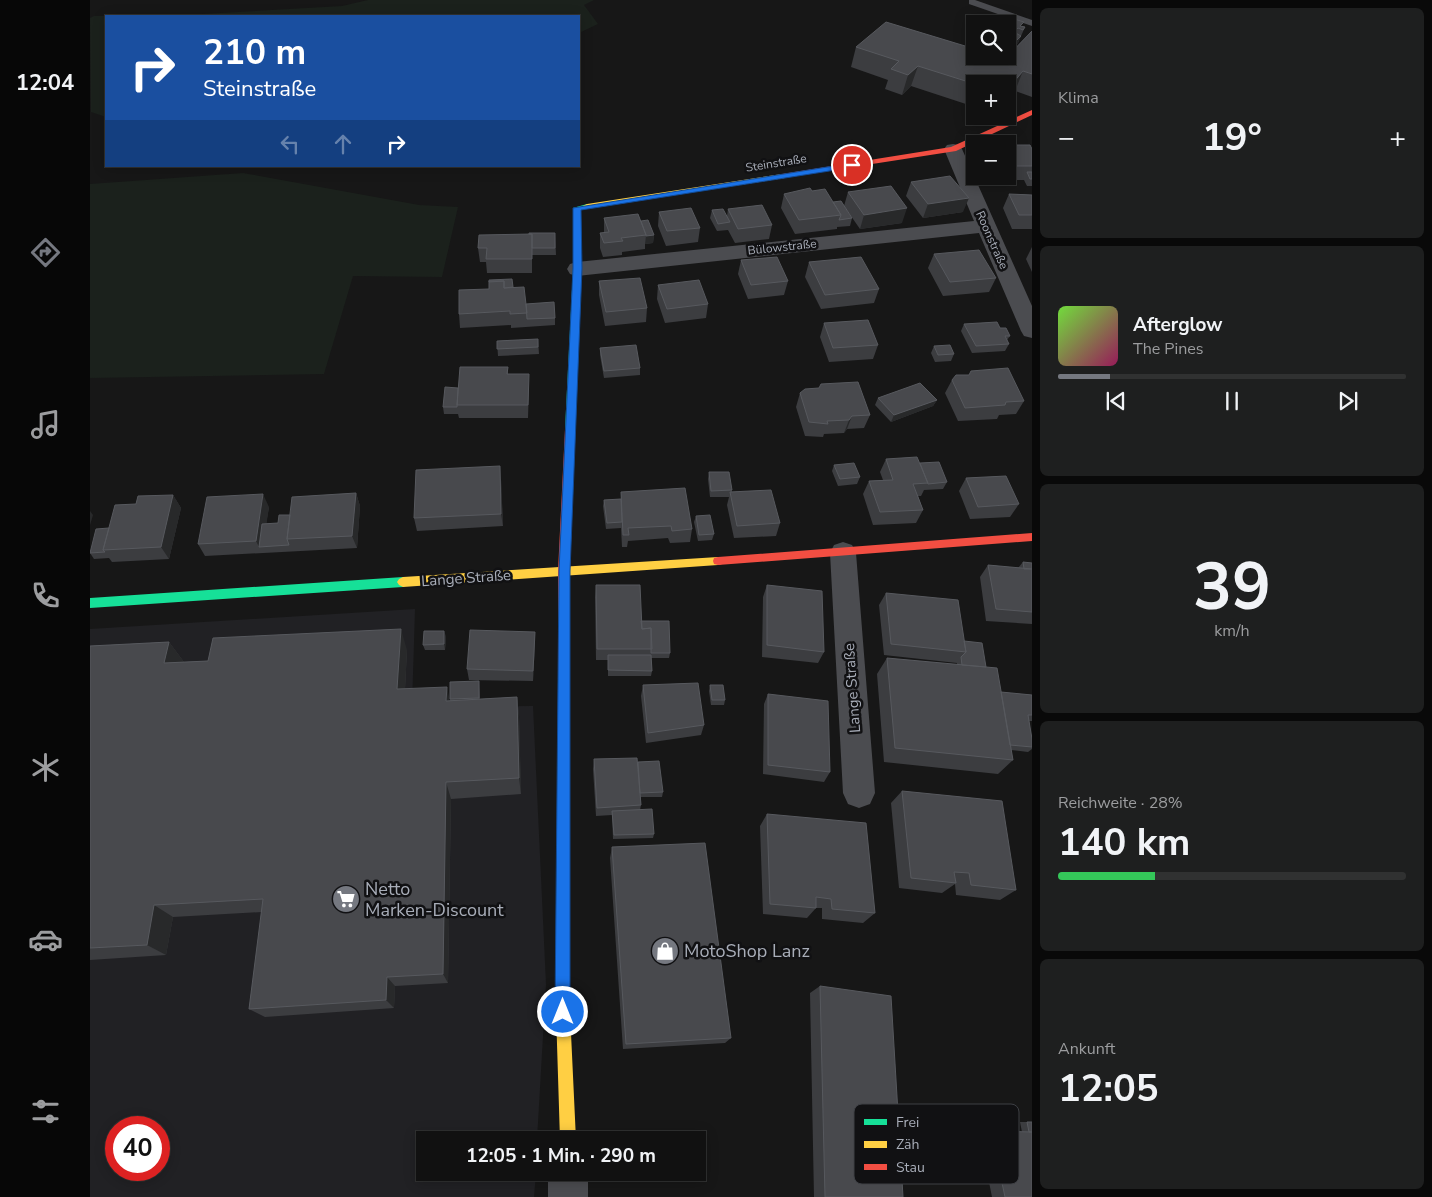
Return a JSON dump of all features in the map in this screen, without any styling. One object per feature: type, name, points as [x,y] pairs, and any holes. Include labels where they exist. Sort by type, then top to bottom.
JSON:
[{"type":"street","name":"Steinstraße","points":[[577,268],[577,208],[953,148],[1032,112]]},
{"type":"street","name":"Roonstraße","points":[[953,148],[1032,331]]},
{"type":"street","name":"Bülowstraße","points":[[577,268],[986,226]]},
{"type":"street","points":[[568,1131],[563,1012],[564,571],[577,268]]},
{"type":"street","name":"Lange Straße","points":[[90,603],[843,553],[1032,537]]},
{"type":"street","name":"Lange Straße","points":[[843,553],[859,793]]},
{"type":"street","points":[[568,1181],[568,1197]]},
{"type":"lane","points":[[972,2],[1032,23]]},
{"type":"shaded area","points":[[368,0],[594,0],[584,5],[598,24],[580,33],[580,15],[184,15],[342,6]]},
{"type":"shaded area","points":[[105,16],[105,117],[91,112],[90,18]]},
{"type":"shaded area","points":[[243,173],[419,205],[458,207],[442,277],[353,276],[324,374],[90,378],[90,184]]},
{"type":"shaded area","points":[[415,609],[412,707],[533,706],[546,984],[538,1131],[416,1131],[416,1181],[535,1181],[534,1197],[90,1197],[90,629]]},
{"type":"building","points":[[1016,20],[1024,22],[1020,26],[1025,27],[1023,30],[1018,28],[1016,30]]},
{"type":"building","points":[[886,22],[966,46],[966,65],[1016,65],[1016,48],[1032,31],[1032,74],[1023,71],[1016,79],[1016,75],[966,75],[966,81],[918,66],[908,75],[891,69],[899,61],[856,47]]},
{"type":"building","points":[[1016,33],[1021,36],[1016,41]]},
{"type":"building","points":[[1016,145],[1030,145],[1032,149],[1032,166],[1016,166]]},
{"type":"building","points":[[1027,172],[1032,172],[1032,179],[1030,179]]},
{"type":"building","points":[[950,176],[969,198],[928,204],[911,182]]},
{"type":"building","points":[[891,186],[907,208],[864,215],[848,192]]},
{"type":"building","points":[[810,188],[812,191],[825,189],[841,215],[799,220],[784,194]]},
{"type":"building","points":[[1009,194],[1032,195],[1032,215],[1019,215]]},
{"type":"building","points":[[841,201],[852,218],[839,220],[841,215],[833,202]]},
{"type":"building","points":[[762,205],[772,225],[738,229],[728,209]]},
{"type":"building","points":[[691,208],[700,228],[667,231],[659,212]]},
{"type":"building","points":[[723,209],[730,222],[718,224],[712,210]]},
{"type":"building","points":[[638,214],[646,235],[621,238],[623,241],[604,243],[600,233],[609,232],[604,218]]},
{"type":"building","points":[[648,220],[654,235],[646,236],[641,221]]},
{"type":"building","points":[[529,233],[555,233],[555,248],[532,248],[532,234]]},
{"type":"building","points":[[532,234],[532,259],[486,259],[487,248],[478,248],[479,235]]},
{"type":"building","points":[[979,250],[996,278],[950,282],[934,254]]},
{"type":"building","points":[[777,257],[788,281],[751,285],[741,260]]},
{"type":"building","points":[[861,257],[879,289],[825,295],[809,262]]},
{"type":"building","points":[[640,278],[647,308],[606,312],[599,281]]},
{"type":"building","points":[[512,279],[513,287],[504,288],[504,281],[489,282],[489,280]]},
{"type":"building","points":[[699,280],[708,304],[667,309],[658,285]]},
{"type":"building","points":[[489,281],[504,281],[504,288],[524,287],[527,313],[510,314],[510,311],[459,314],[459,290],[489,289]]},
{"type":"building","points":[[554,302],[555,318],[527,319],[526,304]]},
{"type":"building","points":[[868,320],[878,345],[833,348],[824,323]]},
{"type":"building","points":[[997,322],[1000,328],[1006,328],[1010,336],[1005,336],[1009,344],[976,346],[964,324]]},
{"type":"building","points":[[538,339],[538,347],[497,349],[497,341]]},
{"type":"building","points":[[636,345],[640,368],[604,371],[600,348]]},
{"type":"building","points":[[950,345],[954,354],[938,355],[934,346]]},
{"type":"building","points":[[460,367],[508,367],[507,374],[529,374],[528,405],[457,405]]},
{"type":"building","points":[[1008,368],[1024,401],[1006,402],[1005,405],[965,408],[952,380],[956,375],[969,375],[971,371]]},
{"type":"building","points":[[858,382],[870,415],[852,416],[849,420],[827,421],[828,424],[809,422],[800,393],[805,389],[819,388],[821,384]]},
{"type":"building","points":[[920,383],[937,400],[894,415],[878,398]]},
{"type":"building","points":[[445,387],[458,388],[457,407],[443,407]]},
{"type":"building","points":[[917,457],[928,483],[913,484],[923,510],[880,512],[869,481],[893,480],[886,459]]},
{"type":"building","points":[[939,462],[947,482],[928,484],[920,463]]},
{"type":"building","points":[[854,463],[860,477],[840,479],[834,465]]},
{"type":"building","points":[[500,466],[501,514],[414,518],[416,470]]},
{"type":"building","points":[[709,472],[729,472],[732,490],[711,491]]},
{"type":"building","points":[[1006,476],[1019,504],[978,507],[966,478]]},
{"type":"building","points":[[685,488],[692,529],[672,531],[671,526],[628,528],[629,535],[623,535],[621,492]]},
{"type":"building","points":[[771,490],[780,523],[737,526],[730,492]]},
{"type":"building","points":[[356,493],[352,536],[287,539],[292,497]]},
{"type":"building","points":[[263,494],[256,541],[198,544],[207,497]]},
{"type":"building","points":[[173,495],[161,547],[103,550],[115,505],[136,504],[138,496]]},
{"type":"building","points":[[621,499],[622,522],[607,523],[604,500]]},
{"type":"building","points":[[279,515],[290,515],[287,539],[289,545],[259,547],[262,524],[278,523]]},
{"type":"building","points":[[710,515],[714,534],[699,535],[696,516]]},
{"type":"building","points":[[109,528],[103,550],[105,552],[90,553],[96,529]]},
{"type":"building","points":[[1023,562],[1032,563],[1032,569],[1024,569]]},
{"type":"building","points":[[988,565],[1032,569],[1032,612],[996,609]]},
{"type":"building","points":[[596,585],[640,585],[642,629],[651,628],[652,649],[597,649]]},
{"type":"building","points":[[767,585],[822,591],[824,652],[767,645]]},
{"type":"building","points":[[886,593],[958,600],[966,652],[891,644]]},
{"type":"building","points":[[641,621],[669,621],[670,653],[651,653],[651,628],[642,629]]},
{"type":"building","points":[[401,629],[397,689],[447,687],[446,701],[517,697],[519,778],[446,782],[443,974],[387,977],[386,1000],[249,1009],[263,899],[154,905],[147,945],[90,948],[90,646],[169,642],[164,663],[208,661],[213,638]]},
{"type":"building","points":[[470,630],[535,632],[533,671],[467,669]]},
{"type":"building","points":[[424,631],[444,631],[444,644],[423,645]]},
{"type":"building","points":[[964,641],[982,643],[986,667],[962,665],[961,657],[966,652]]},
{"type":"building","points":[[608,655],[651,655],[652,671],[608,670]]},
{"type":"building","points":[[887,658],[997,668],[1013,760],[895,748]]},
{"type":"building","points":[[479,681],[479,698],[450,699],[450,682]]},
{"type":"building","points":[[698,683],[704,725],[648,733],[643,685]]},
{"type":"building","points":[[710,685],[723,685],[725,700],[712,700]]},
{"type":"building","points":[[1001,692],[1032,695],[1032,715],[1028,715],[1032,747],[1010,745]]},
{"type":"building","points":[[768,694],[828,701],[830,772],[768,765]]},
{"type":"building","points":[[637,758],[641,805],[597,808],[594,759]]},
{"type":"building","points":[[659,761],[663,792],[640,793],[638,762]]},
{"type":"building","points":[[902,791],[1002,801],[1016,890],[971,885],[969,873],[954,872],[956,883],[911,878]]},
{"type":"building","points":[[652,809],[654,834],[614,835],[612,811]]},
{"type":"building","points":[[767,814],[866,823],[875,913],[832,909],[831,899],[816,897],[816,908],[770,904]]},
{"type":"building","name":"MotoShop Lanz","points":[[705,843],[731,1038],[626,1044],[612,847]]},
{"type":"building","points":[[820,986],[891,996],[897,1104],[854,1104],[854,1184],[902,1184],[903,1197],[825,1197]]},
{"type":"building","points":[[1027,1122],[1032,1122],[1032,1132],[1029,1132]]},
{"type":"building","points":[[1019,1132],[1032,1132],[1032,1197],[1005,1197],[1002,1184],[1019,1184]]},
{"type":"traffic: fast","points":[[570,429],[577,269],[577,208],[587,206]]},
{"type":"traffic: fast","points":[[90,603],[403,582]]},
{"type":"traffic: slow","points":[[587,206],[782,176]]},
{"type":"traffic: slow","points":[[403,582],[718,561]]},
{"type":"traffic: slow","points":[[564,728],[563,1012],[568,1131]]},
{"type":"traffic: jam","points":[[782,176],[953,149],[1032,112]]},
{"type":"traffic: jam","points":[[564,728],[564,571],[570,429]]},
{"type":"traffic: jam","points":[[718,561],[1032,537]]},
{"type":"place","name":"Netto Marken-Discount","points":[[346,899]]},
{"type":"place","name":"MotoShop Lanz","points":[[665,951]]},
{"type":"route","points":[[563,1012],[564,571],[577,268],[577,208],[852,165]]}]
